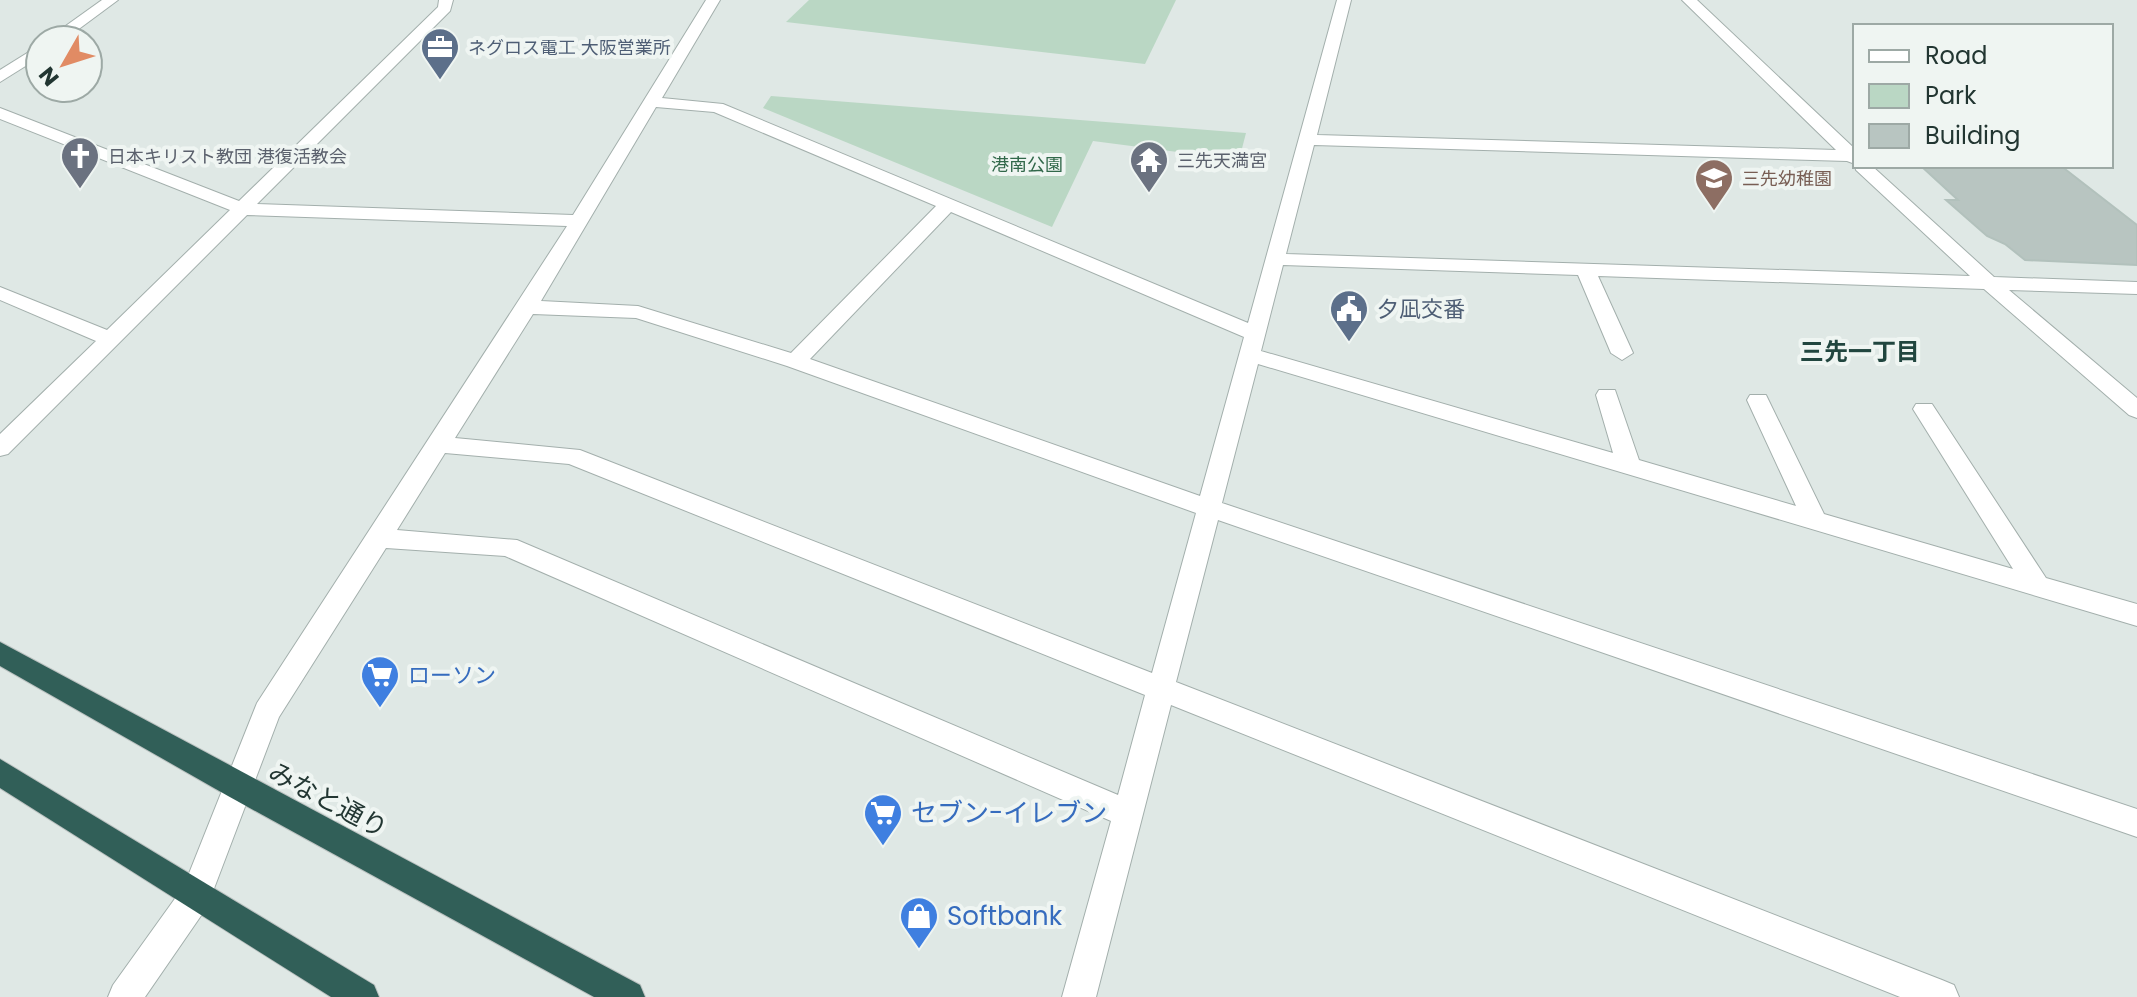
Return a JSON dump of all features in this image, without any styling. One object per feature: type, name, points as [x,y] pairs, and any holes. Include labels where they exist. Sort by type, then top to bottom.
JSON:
[{"type":"highway","name":"みなと通り","points":[[0,653],[238,787],[628,997]]},
{"type":"highway","points":[[0,772],[362,997]]},
{"type":"street","points":[[77,24],[111,0]]},
{"type":"street","points":[[0,448],[445,8],[446,0]]},
{"type":"street","points":[[125,997],[196,896],[267,712],[527,307],[713,0]]},
{"type":"street","points":[[1079,997],[1344,0]]},
{"type":"street","points":[[1689,0],[1853,157]]},
{"type":"street","points":[[0,77],[24,61]]},
{"type":"street","points":[[653,102],[717,107],[948,205],[1252,344],[1629,466],[2137,615]]},
{"type":"street","points":[[0,113],[243,209],[580,221]]},
{"type":"street","points":[[1306,140],[1853,160]]},
{"type":"street","points":[[1865,168],[1990,284],[2126,391],[2137,410]]},
{"type":"street","points":[[795,361],[948,205]]},
{"type":"street","points":[[1275,259],[2137,288]]},
{"type":"street","points":[[1585,269],[1622,353]]},
{"type":"street","points":[[0,293],[111,339]]},
{"type":"street","points":[[527,307],[638,312],[795,361],[1209,508],[2137,823]]},
{"type":"street","points":[[1607,395],[1629,466]]},
{"type":"street","points":[[1758,400],[1815,520]]},
{"type":"street","points":[[1924,409],[2037,585]]},
{"type":"street","points":[[440,445],[572,456],[1942,997]]},
{"type":"street","points":[[380,538],[508,547],[1128,814]]},
{"type":"green space","points":[[809,0],[1176,0],[1145,64],[786,22]]},
{"type":"green space","name":"港南公園","points":[[771,96],[1246,133],[1239,160],[1093,141],[1052,227],[763,108]]},
{"type":"building","points":[[1923,168],[2064,168],[2137,225],[2137,265],[2025,260],[2005,244],[1987,236],[1946,200],[1958,200]]},
{"type":"place","name":"ネグロス電工 大阪営業所","points":[[440,81]]},
{"type":"place","name":"日本キリスト教団 港復活教会","points":[[80,190]]},
{"type":"place","name":"三先天満宮","points":[[1149,194]]},
{"type":"place","name":"三先幼稚園","points":[[1714,212]]},
{"type":"place","name":"夕凪交番","points":[[1349,343]]},
{"type":"place","name":"ローソン","points":[[380,709]]},
{"type":"place","name":"セブン-イレブン","points":[[883,847]]},
{"type":"place","name":"Softbank","points":[[919,950]]},
{"type":"district","name":"三先一丁目","points":[[1860,351]]}]
